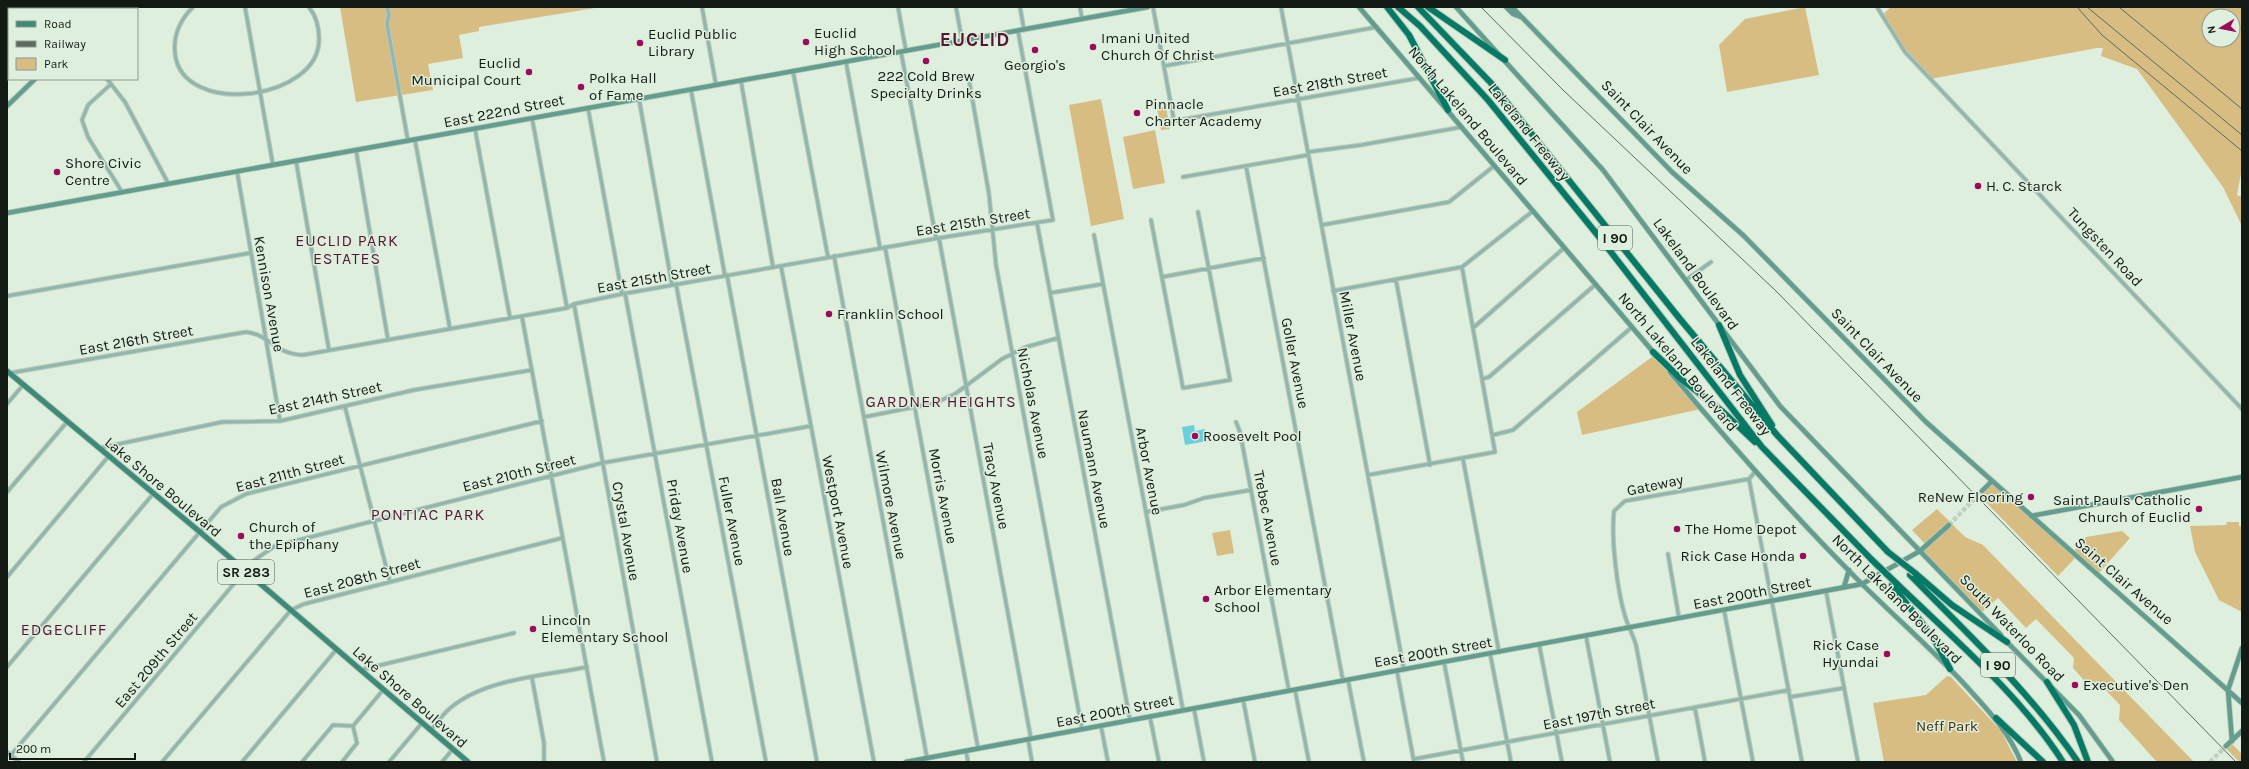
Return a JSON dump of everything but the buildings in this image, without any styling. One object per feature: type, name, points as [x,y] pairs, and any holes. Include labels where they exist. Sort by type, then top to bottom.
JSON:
[{"type":"highway","points":[[1387,7],[1409,35],[1448,110]]},
{"type":"highway","name":"Lakeland Freeway","points":[[1398,7],[1425,32],[1488,100],[1600,238],[1762,447],[1894,584]]},
{"type":"highway","name":"Lakeland Freeway","points":[[1418,7],[1490,83],[1707,353],[1809,472],[1888,552],[1912,574],[2012,679],[2048,721],[2078,762]]},
{"type":"highway","points":[[1428,7],[1505,60]]},
{"type":"highway","points":[[1719,325],[1740,375],[1771,424],[1809,472]]},
{"type":"highway","points":[[1653,352],[1681,380],[1722,411],[1750,438],[1762,447]]},
{"type":"highway","points":[[1912,574],[1952,605],[2007,642]]},
{"type":"highway","points":[[1894,584],[1933,637],[1950,669]]},
{"type":"highway","name":"I 90","points":[[1894,584],[1989,674],[2051,743],[2063,762]]},
{"type":"highway","points":[[2047,682],[2074,725],[2088,762]]},
{"type":"highway","points":[[1996,718],[2043,762]]},
{"type":"main road","name":"Lake Shore Boulevard","points":[[8,372],[108,457],[200,532],[468,762]]},
{"type":"street","points":[[193,7],[184,16],[176,32],[175,56],[179,67],[193,83],[206,90],[227,94],[260,92],[292,82],[314,59],[320,46],[319,32],[315,14],[309,7]]},
{"type":"street","points":[[245,7],[273,164]]},
{"type":"street","points":[[387,7],[389,15],[387,24],[408,141]]},
{"type":"street","points":[[702,7],[716,85]]},
{"type":"street","points":[[898,7],[906,51]]},
{"type":"street","points":[[956,7],[962,40]]},
{"type":"street","points":[[1020,7],[1024,30]]},
{"type":"street","points":[[1080,7],[1082,19]]},
{"type":"street","name":"East 222nd Street","points":[[7,214],[168,183],[415,140],[1148,7]]},
{"type":"street","points":[[1154,7],[1164,66],[1288,42],[1377,27]]},
{"type":"street","name":"Miller Avenue","points":[[1281,7],[1404,670]]},
{"type":"street","name":"North Lakeland Boulevard","points":[[1359,7],[1755,472],[1862,584],[1950,669],[1996,718],[2016,749],[2021,762]]},
{"type":"street","name":"Lakeland Boulevard","points":[[1456,7],[1603,170],[1780,406],[1920,551]]},
{"type":"street","points":[[1506,7],[1513,14],[1522,18]]},
{"type":"street","name":"Saint Clair Avenue","points":[[1512,7],[1672,172],[1744,236],[1926,422],[2242,702]]},
{"type":"street","name":"Tungsten Road","points":[[1876,7],[1905,52],[2242,409]]},
{"type":"street","name":"East 215th Street","points":[[265,338],[277,348],[292,355],[303,355],[522,317],[567,308],[574,304],[623,294],[828,257],[1053,220],[1018,31]]},
{"type":"street","name":"Tracy Avenue","points":[[901,52],[966,387],[1030,739],[1032,762]]},
{"type":"street","points":[[846,62],[880,248]]},
{"type":"street","name":"East 218th Street","points":[[1164,66],[1174,121],[1419,78]]},
{"type":"street","points":[[793,71],[828,257]]},
{"type":"street","points":[[7,106],[34,80]]},
{"type":"street","points":[[107,80],[112,84],[125,102],[168,183]]},
{"type":"street","name":"Nicholas Avenue","points":[[969,80],[989,194],[996,265],[1082,729]]},
{"type":"street","points":[[741,81],[773,267]]},
{"type":"street","points":[[112,84],[88,105],[82,120],[88,137],[122,192]]},
{"type":"street","name":"Ball Avenue","points":[[691,90],[757,435],[817,762]]},
{"type":"street","name":"Fuller Avenue","points":[[639,99],[674,285],[707,445],[766,762]]},
{"type":"street","name":"Priday Avenue","points":[[588,108],[623,294],[656,454],[712,762]]},
{"type":"street","points":[[532,118],[567,308]]},
{"type":"street","points":[[1183,178],[1308,153],[1462,127]]},
{"type":"street","points":[[475,129],[510,318]]},
{"type":"street","points":[[415,140],[450,329]]},
{"type":"street","points":[[356,150],[388,340]]},
{"type":"street","points":[[296,161],[329,350]]},
{"type":"street","name":"Goller Avenue","points":[[1246,166],[1346,680],[1364,762]]},
{"type":"street","points":[[1322,225],[1450,202],[1494,166]]},
{"type":"street","name":"Kennison Avenue","points":[[237,171],[280,421]]},
{"type":"street","points":[[1333,291],[1462,267],[1533,211]]},
{"type":"street","points":[[1151,220],[1183,388],[1230,380],[1198,212]]},
{"type":"street","name":"Naumann Avenue","points":[[1037,223],[1130,720]]},
{"type":"street","name":"Arbor Avenue","points":[[1094,235],[1183,710]]},
{"type":"street","name":"Morris Avenue","points":[[885,247],[978,748]]},
{"type":"street","points":[[1473,328],[1564,248]]},
{"type":"street","points":[[7,296],[250,253]]},
{"type":"street","name":"Wilmore Avenue","points":[[834,256],[927,758]]},
{"type":"street","points":[[1162,277],[1264,258]]},
{"type":"street","points":[[1686,280],[1711,262]]},
{"type":"street","name":"Westport Avenue","points":[[781,266],[874,762]]},
{"type":"street","points":[[1368,475],[1464,459],[1495,452],[1462,267]]},
{"type":"street","points":[[1396,280],[1430,465]]},
{"type":"street","points":[[1050,293],[1103,284]]},
{"type":"street","points":[[1482,379],[1489,377],[1596,284]]},
{"type":"street","name":"Crystal Avenue","points":[[574,304],[657,762]]},
{"type":"street","points":[[522,317],[604,762]]},
{"type":"street","points":[[1493,435],[1513,430],[1633,327]]},
{"type":"street","name":"East 216th Street","points":[[8,372],[237,332],[254,333],[265,338]]},
{"type":"street","points":[[864,417],[935,403],[966,387],[1002,359],[1026,347],[1058,338]]},
{"type":"street","name":"East 214th Street","points":[[98,448],[222,422],[280,421],[414,390],[532,370]]},
{"type":"street","points":[[7,404],[23,385]]},
{"type":"street","points":[[345,407],[390,582]]},
{"type":"street","name":"East 211th Street","points":[[11,755],[221,507],[232,499],[246,494],[542,421]]},
{"type":"street","points":[[7,492],[67,422]]},
{"type":"street","name":"Trebec Avenue","points":[[1236,422],[1240,432],[1289,691]]},
{"type":"street","name":"East 210th Street","points":[[245,572],[254,561],[275,546],[602,463],[811,426]]},
{"type":"street","points":[[7,577],[108,457]]},
{"type":"street","points":[[1464,459],[1499,652]]},
{"type":"street","points":[[1755,472],[1749,479],[1802,762]]},
{"type":"street","points":[[2031,516],[2242,477]]},
{"type":"street","name":"Gateway","points":[[1658,762],[1631,627],[1625,615],[1616,564],[1614,511],[1625,501],[1749,479]]},
{"type":"street","points":[[1982,491],[1992,481]]},
{"type":"street","points":[[1146,512],[1184,506],[1204,498],[1251,490]]},
{"type":"street","points":[[7,667],[153,494]]},
{"type":"street","name":"East 200th Street","points":[[906,762],[1862,584],[1920,551],[1949,525]]},
{"type":"street","name":"East 208th Street","points":[[162,762],[291,610],[304,604],[562,538]]},
{"type":"street","name":"South Waterloo Road","points":[[1920,551],[2079,715],[2113,762]]},
{"type":"street","points":[[1668,554],[1679,618]]},
{"type":"street","points":[[1844,587],[1849,570]]},
{"type":"street","name":"East 209th Street","points":[[84,762],[245,572]]},
{"type":"street","points":[[1826,591],[1858,762]]},
{"type":"street","points":[[1724,610],[1753,762]]},
{"type":"street","points":[[360,670],[514,633]]},
{"type":"street","points":[[1586,636],[1610,762]]},
{"type":"street","points":[[1539,644],[1562,762]]},
{"type":"street","points":[[2232,740],[2228,690],[2242,648]]},
{"type":"street","points":[[242,762],[336,650]]},
{"type":"street","points":[[1490,653],[1511,762]]},
{"type":"street","points":[[1444,662],[1463,762]]},
{"type":"street","points":[[431,730],[448,710],[464,699],[497,685],[587,667]]},
{"type":"street","points":[[1397,670],[1414,760]]},
{"type":"street","points":[[532,678],[544,743],[544,762]]},
{"type":"street","points":[[1790,697],[1844,688]]},
{"type":"street","points":[[353,726],[383,690]]},
{"type":"street","points":[[1295,690],[1309,762]]},
{"type":"street","name":"East 197th Street","points":[[1414,760],[1788,690]]},
{"type":"street","points":[[1243,699],[1255,762]]},
{"type":"street","points":[[1194,708],[1204,762]]},
{"type":"street","points":[[1695,708],[1705,762]]},
{"type":"street","points":[[1150,716],[1159,762]]},
{"type":"street","points":[[389,762],[422,723]]},
{"type":"street","points":[[302,762],[333,725],[353,726]]},
{"type":"street","points":[[342,762],[357,743],[353,726]]},
{"type":"street","points":[[1101,726],[1108,762]]},
{"type":"street","points":[[2226,746],[2242,731]]},
{"type":"street","points":[[442,762],[453,749]]},
{"type":"street","points":[[966,751],[968,762]]},
{"type":"street","points":[[7,752],[19,762]]},
{"type":"green space","points":[[340,7],[601,7],[479,27],[479,31],[459,35],[463,58],[428,64],[433,90],[356,102]]},
{"type":"green space","points":[[1805,7],[1819,75],[1727,92],[1719,45],[1745,19]]},
{"type":"green space","points":[[1891,7],[2242,7],[2242,168],[2237,195],[2242,197],[2242,226],[2223,187],[2137,69],[2101,56],[2103,48],[1930,79],[1897,41],[1881,16]]},
{"type":"green space","points":[[1101,99],[1124,219],[1091,226],[1069,105]]},
{"type":"green space","points":[[1166,106],[1170,129],[1161,130],[1157,108]]},
{"type":"green space","points":[[1155,130],[1165,183],[1133,189],[1123,137]]},
{"type":"green space","points":[[1656,354],[1701,409],[1582,435],[1577,412]]},
{"type":"green space","points":[[1992,481],[2073,552],[2086,537],[2122,531],[2130,538],[2098,574],[2077,556],[2058,576],[1979,495]]},
{"type":"green space","points":[[1937,509],[1965,537],[1983,545],[2194,762],[2157,762],[2119,720],[2120,705],[2097,681],[2090,687],[2073,668],[2074,658],[2036,619],[2026,628],[1998,598],[1980,614],[1920,551],[1927,546],[1912,530]]},
{"type":"green space","points":[[2227,522],[2239,522],[2239,526],[2242,527],[2242,612],[2219,600],[2195,552],[2190,526],[2226,525]]},
{"type":"green space","points":[[1230,530],[1234,553],[1217,556],[1212,533]]},
{"type":"green space","name":"Neff Park","points":[[1947,676],[1951,677],[2001,731],[2017,762],[1884,762],[1873,703],[1926,695]]},
{"type":"green space","points":[[2230,742],[2242,754],[2242,762],[2239,762],[2225,747]]},
{"type":"water","name":"Roosevelt Pool","points":[[1194,425],[1195,431],[1205,429],[1207,441],[1185,445],[1182,427]]},
{"type":"tunnel","points":[[1949,525],[1982,491]]},
{"type":"tunnel","points":[[2210,762],[2226,746]]},
{"type":"railway","points":[[1481,7],[1563,90],[1776,291],[2236,762]]},
{"type":"railway","points":[[2077,7],[2102,35],[2242,151]]},
{"type":"railway","points":[[2087,7],[2242,135]]},
{"type":"railway","points":[[2119,7],[2242,109]]},
{"type":"place","name":"Euclid High School","points":[[806,42]]},
{"type":"place","name":"Euclid Public Library","points":[[640,43]]},
{"type":"place","name":"Imani United Church Of Christ","points":[[1093,47]]},
{"type":"place","name":"Georgio's","points":[[1035,50]]},
{"type":"place","name":"222 Cold Brew Specialty Drinks","points":[[926,61]]},
{"type":"place","name":"Euclid Municipal Court","points":[[529,72]]},
{"type":"place","name":"Polka Hall of Fame","points":[[581,87]]},
{"type":"place","name":"Pinnacle Charter Academy","points":[[1137,113]]},
{"type":"place","name":"Shore Civic Centre","points":[[57,172]]},
{"type":"place","name":"H. C. Starck","points":[[1978,186]]},
{"type":"place","name":"Franklin School","points":[[829,314]]},
{"type":"place","name":"Roosevelt Pool","points":[[1195,436]]},
{"type":"place","name":"ReNew Flooring","points":[[2031,497]]},
{"type":"place","name":"Saint Pauls Catholic Church of Euclid","points":[[2199,509]]},
{"type":"place","name":"The Home Depot","points":[[1677,529]]},
{"type":"place","name":"Church of the Epiphany","points":[[241,536]]},
{"type":"place","name":"Rick Case Honda","points":[[1803,556]]},
{"type":"place","name":"Arbor Elementary School","points":[[1206,599]]},
{"type":"place","name":"Lincoln Elementary School","points":[[533,629]]},
{"type":"place","name":"Rick Case Hyundai","points":[[1887,654]]},
{"type":"place","name":"Executive's Den","points":[[2075,685]]},
{"type":"district","name":"EUCLID","points":[[975,39]]},
{"type":"district","name":"EUCLID PARK ESTATES","points":[[347,249]]},
{"type":"district","name":"GARDNER HEIGHTS","points":[[941,401]]},
{"type":"district","name":"PONTIAC PARK","points":[[428,514]]},
{"type":"district","name":"EDGECLIFF","points":[[64,629]]}]
